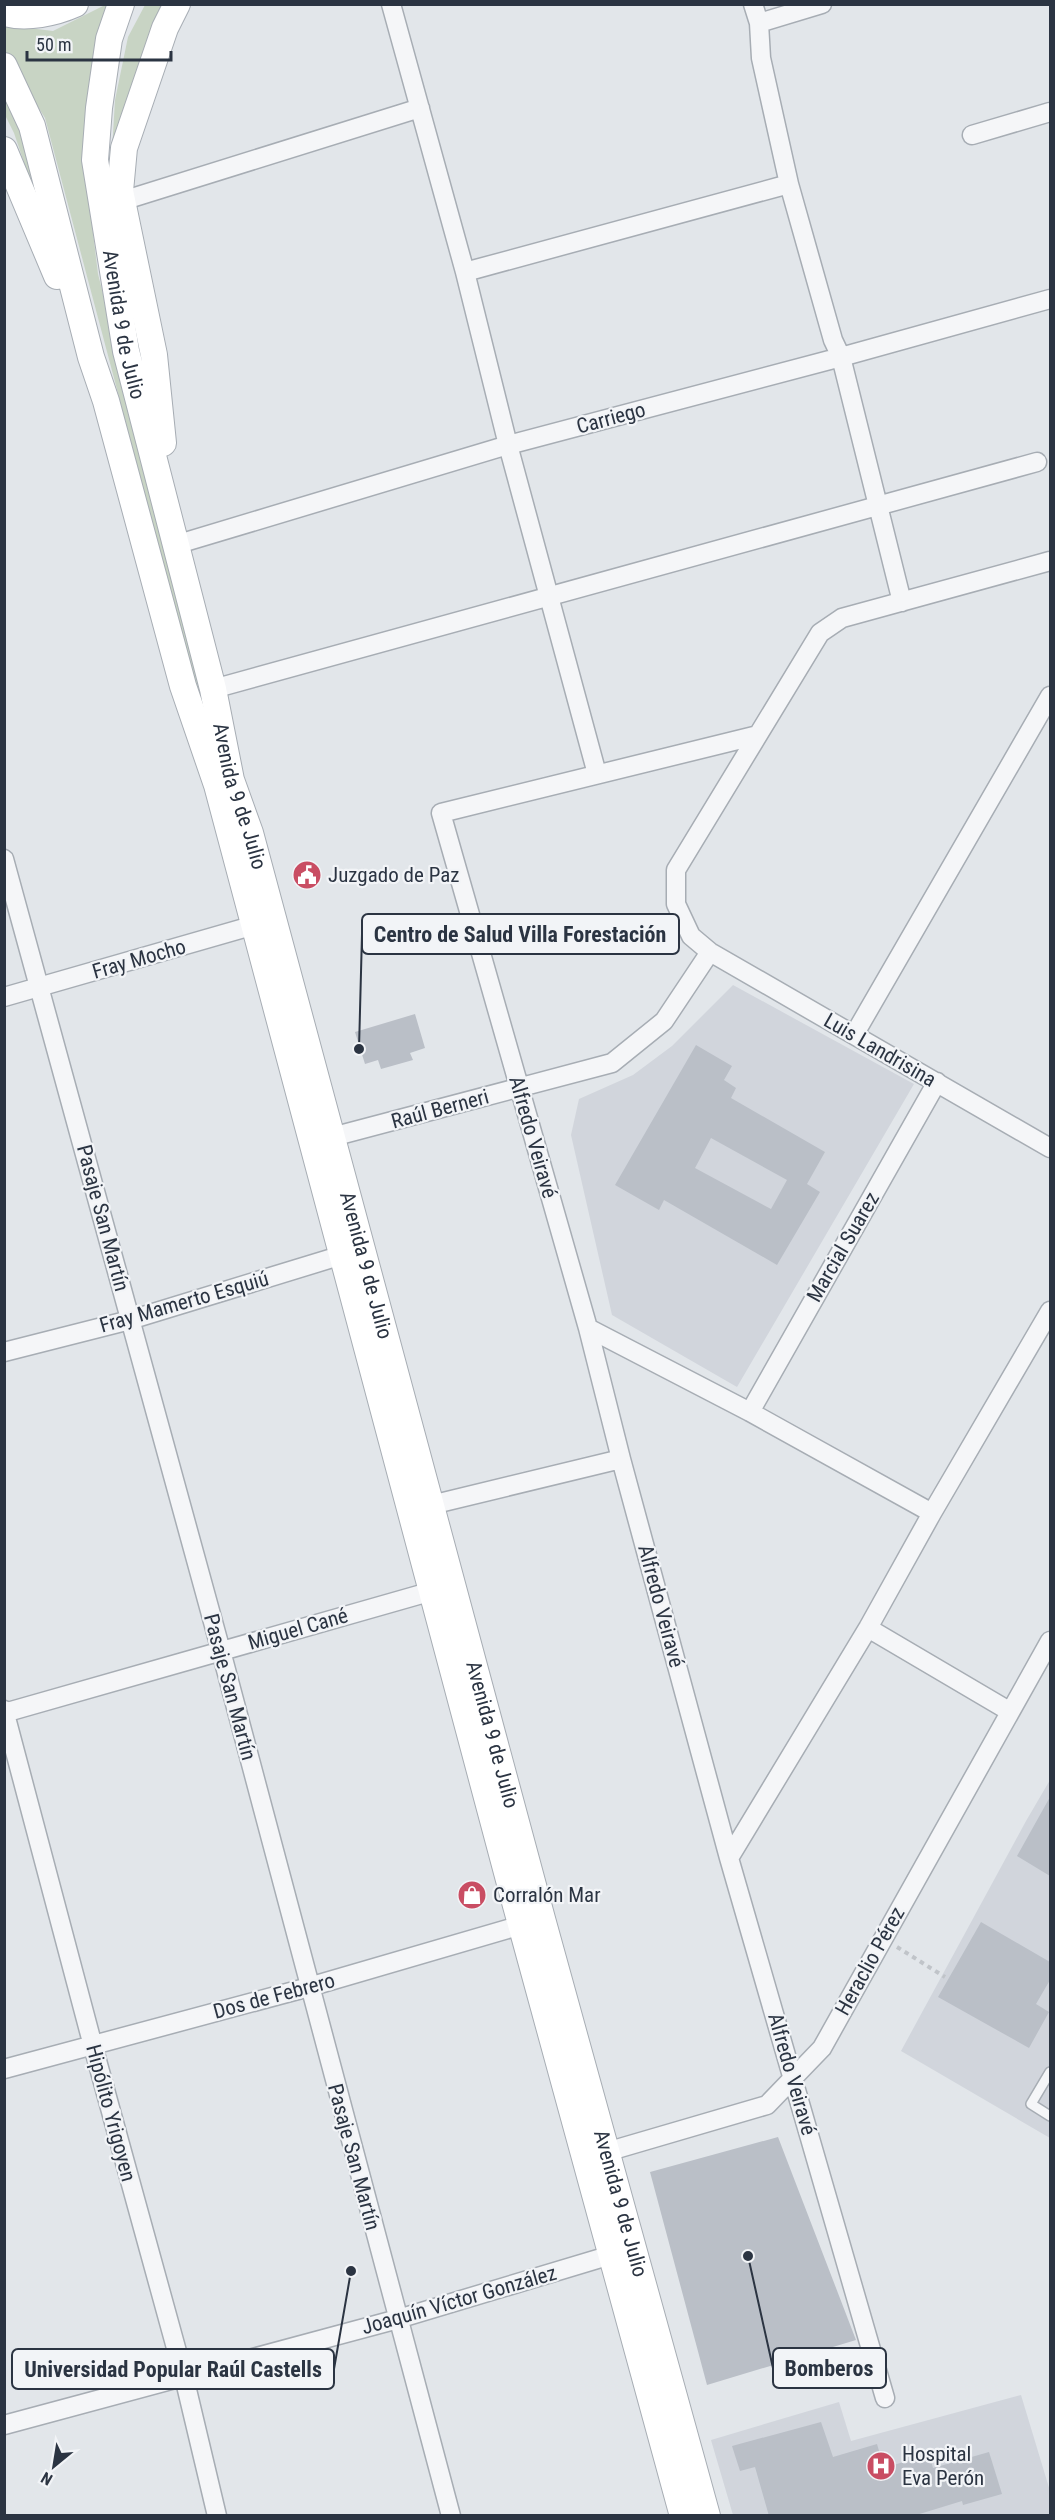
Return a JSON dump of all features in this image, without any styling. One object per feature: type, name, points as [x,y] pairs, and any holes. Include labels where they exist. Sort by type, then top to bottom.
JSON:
[{"type":"main road","points":[[4,13],[13,15],[59,12],[75,4]]},
{"type":"main road","name":"Avenida 9 de Julio","points":[[121,4],[109,39],[99,108],[95,160],[126,351],[213,689],[231,780],[250,833],[263,922],[532,1922],[623,2251],[683,2516]]},
{"type":"main road","points":[[173,536],[154,355],[120,191],[124,147],[165,28],[177,4]]},
{"type":"main road","name":"Avenida 9 de Julio","points":[[4,66],[32,126],[91,357],[106,401],[183,686],[263,922],[332,1137],[352,1252],[431,1505],[443,1588]]},
{"type":"main road","points":[[4,150],[91,357]]},
{"type":"main road","name":"Avenida 9 de Julio","points":[[623,2251],[707,2516]]},
{"type":"street","points":[[391,4],[465,272],[508,445],[597,774],[758,735]]},
{"type":"street","points":[[753,4],[759,23],[761,58],[789,184],[833,340],[841,357],[902,602]]},
{"type":"street","points":[[759,23],[822,4]]},
{"type":"street","points":[[122,201],[420,108]]},
{"type":"street","points":[[972,135],[1050,112]]},
{"type":"street","points":[[465,272],[789,184]]},
{"type":"street","name":"Carriego","points":[[173,536],[1050,299]]},
{"type":"street","points":[[213,689],[1037,462]]},
{"type":"street","name":"Luis Landrisina","points":[[1048,1141],[937,1083],[710,952],[691,936],[676,904],[676,870],[820,633],[842,618],[1050,561]]},
{"type":"street","points":[[854,1035],[1050,696]]},
{"type":"street","name":"Alfredo Veiravé","points":[[597,774],[441,813],[588,1328],[729,1858],[885,2398]]},
{"type":"street","name":"Pasaje San Martín","points":[[4,859],[41,987],[221,1651],[451,2516]]},
{"type":"street","name":"Fray Mocho","points":[[4,997],[263,922]]},
{"type":"street","name":"Raúl Berneri","points":[[332,1137],[612,1063],[664,1021],[710,952]]},
{"type":"street","name":"Marcial Suarez","points":[[750,1412],[937,1083]]},
{"type":"street","name":"Fray Mamerto Esquiú","points":[[4,1352],[130,1320],[352,1252]]},
{"type":"street","points":[[729,1858],[868,1628],[1050,1311]]},
{"type":"street","points":[[588,1328],[750,1412],[932,1513]]},
{"type":"street","points":[[431,1505],[621,1459]]},
{"type":"street","name":"Miguel Cané","points":[[5,1712],[443,1588]]},
{"type":"street","points":[[868,1628],[1010,1711]]},
{"type":"street","name":"Heraclio Pérez","points":[[597,2155],[766,2105],[822,2048],[1050,1641]]},
{"type":"street","name":"Hipólito Yrigoyen","points":[[5,1712],[93,2046],[184,2377],[217,2516]]},
{"type":"street","name":"Dos de Febrero","points":[[4,2069],[309,1987],[532,1922]]},
{"type":"street","name":"Joaquín Víctor González","points":[[4,2425],[398,2319],[623,2251]]},
{"type":"lane","points":[[1050,2072],[1030,2104],[1050,2116]]},
{"type":"path","points":[[883,1939],[945,1977]]},
{"type":"shaded area","points":[[733,985],[914,1084],[737,1387],[612,1315],[571,1135],[579,1099],[633,1075],[672,1046]]},
{"type":"shaded area","points":[[1050,1780],[1050,2138],[901,2051]]},
{"type":"shaded area","name":"Hospital Eva Perón","points":[[1021,2395],[1050,2491],[1050,2515],[733,2515],[711,2440],[839,2402],[851,2441]]},
{"type":"green space","points":[[105,5],[111,5],[83,150],[98,274],[207,705],[206,725],[45,118],[5,54],[5,25],[53,31]]},
{"type":"green space","points":[[145,5],[168,5],[124,123],[151,400],[127,301],[109,201],[115,100],[128,37]]},
{"type":"green space","points":[[4,89],[26,136],[66,287],[14,133],[5,115]]},
{"type":"building","points":[[415,1014],[425,1048],[410,1053],[413,1060],[381,1069],[378,1060],[365,1064],[355,1032]]},
{"type":"building","points":[[696,1045],[732,1066],[724,1080],[736,1088],[731,1098],[825,1152],[807,1184],[820,1192],[777,1265],[664,1200],[659,1210],[615,1185]],"holes":[[[711,1138],[787,1180],[771,1209],[695,1168]]]},
{"type":"building","points":[[1050,1797],[1050,1876],[1017,1856]]},
{"type":"building","points":[[981,1922],[1050,1962],[1050,1980],[1036,2004],[1049,2012],[1029,2048],[938,1997]]},
{"type":"building","points":[[778,2137],[856,2340],[707,2385],[650,2172]]},
{"type":"building","points":[[821,2422],[833,2457],[877,2444],[884,2468],[929,2454],[933,2468],[989,2452],[1002,2494],[963,2505],[962,2501],[913,2516],[769,2516],[755,2467],[740,2471],[732,2446]]},
{"type":"place","name":"Juzgado de Paz","points":[[307,875]]},
{"type":"place","name":"Centro de Salud Villa Forestación","points":[[359,1049]]},
{"type":"place","name":"Corralón Mar","points":[[472,1895]]},
{"type":"place","name":"Bomberos","points":[[748,2256]]},
{"type":"place","name":"Universidad Popular Raúl Castells","points":[[351,2271]]},
{"type":"place","name":"Hospital Eva Perón","points":[[881,2466]]}]
